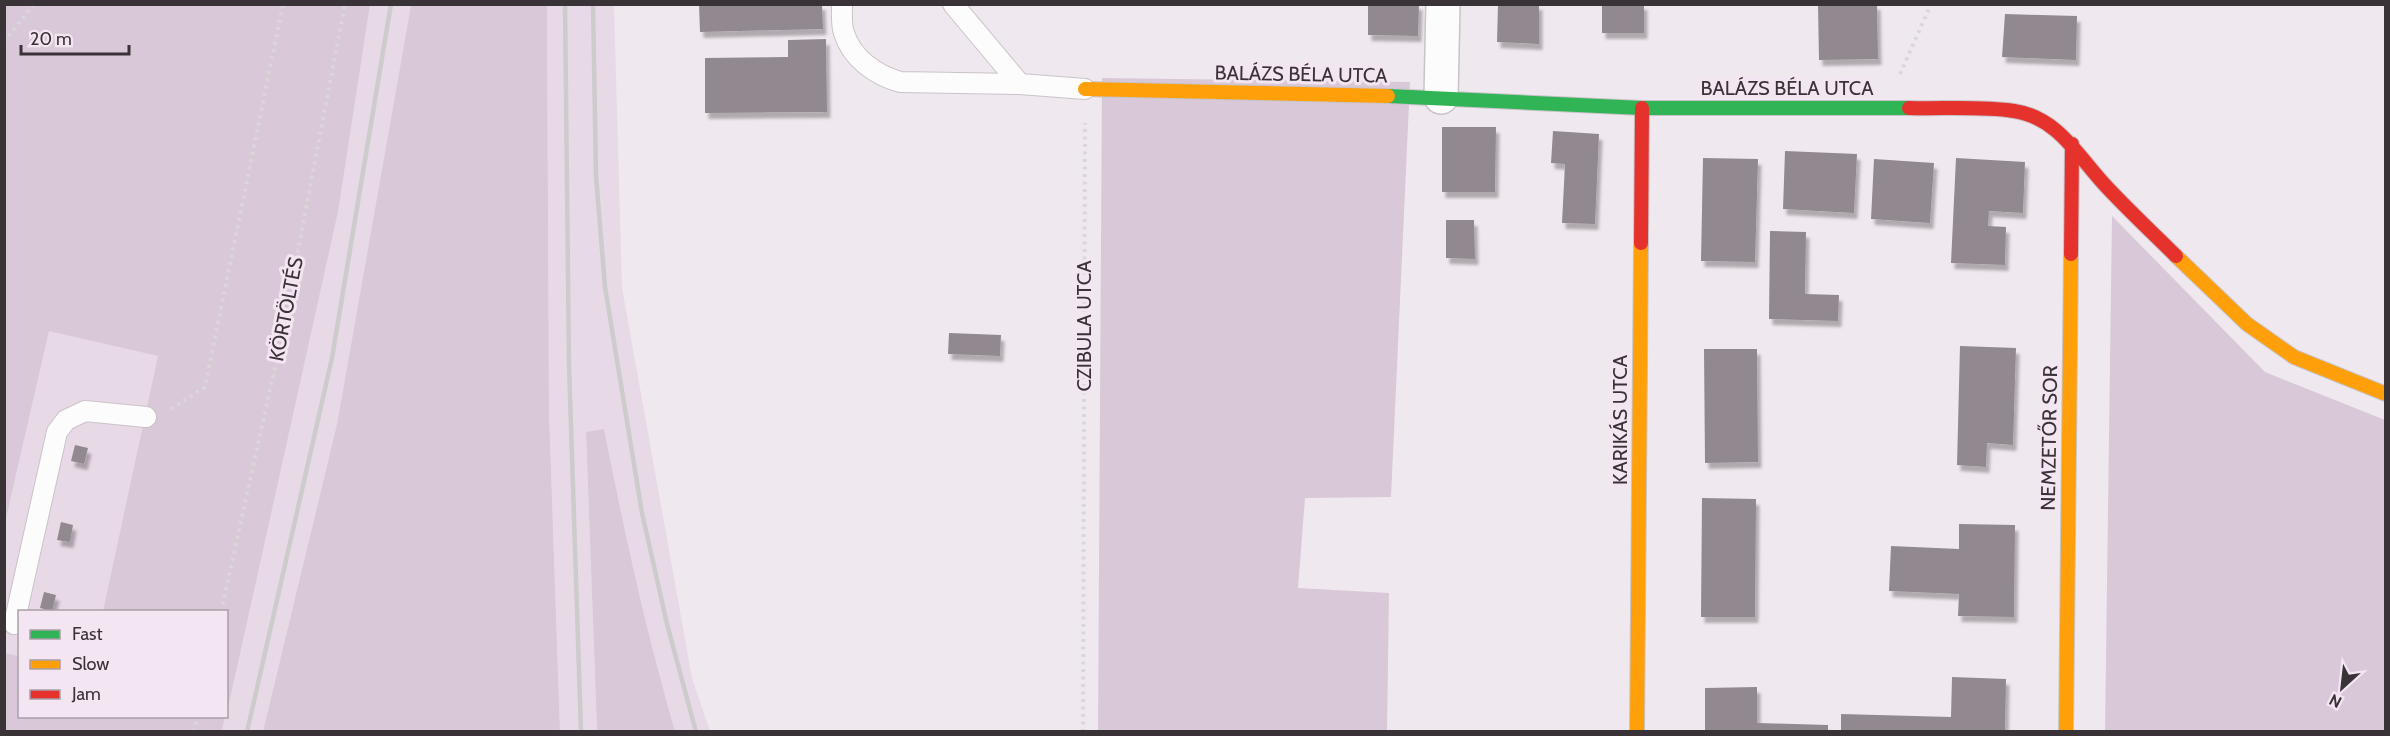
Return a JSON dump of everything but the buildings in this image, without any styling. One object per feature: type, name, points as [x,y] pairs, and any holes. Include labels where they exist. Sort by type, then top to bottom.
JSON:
[{"type":"street","points":[[1441,97],[1443,4]]},
{"type":"street","name":"BALÁZS BÉLA UTCA","points":[[1085,89],[1441,97],[1642,108],[1884,107],[2016,111],[2046,124],[2072,144],[2103,183],[2247,324],[2294,357],[2385,394]]},
{"type":"street","name":"KARIKÁS UTCA","points":[[1637,732],[1642,108]]},
{"type":"street","name":"NEMZETŐR SOR","points":[[2066,732],[2072,144]]},
{"type":"lane","points":[[842,4],[844,33],[853,51],[866,66],[882,76],[900,82],[1020,84],[1085,89]]},
{"type":"lane","points":[[953,4],[1020,84]]},
{"type":"lane","points":[[14,624],[57,432],[66,420],[85,411],[146,417]]},
{"type":"path","points":[[4,42],[34,4]]},
{"type":"path","points":[[146,417],[171,409],[206,387],[283,4]]},
{"type":"path","name":"KÖRTÖLTÉS","points":[[221,610],[281,340],[345,4]]},
{"type":"path","points":[[1884,107],[1925,22],[1931,4]]},
{"type":"path","name":"CZIBULA UTCA","points":[[1083,732],[1085,89]]},
{"type":"shaded area","points":[[5,5],[370,5],[338,212],[228,707],[228,610],[103,610],[158,356],[49,331],[5,523]]},
{"type":"shaded area","points":[[370,5],[411,5],[337,424],[263,731],[222,732],[225,718],[228,718],[228,705],[338,212]]},
{"type":"shaded area","points":[[411,5],[547,5],[549,412],[560,731],[263,731],[337,424]]},
{"type":"shaded area","points":[[547,5],[614,5],[622,288],[692,678],[710,731],[675,731],[654,659],[626,545],[604,429],[586,433],[597,731],[560,731],[549,412]]},
{"type":"shaded area","points":[[1102,78],[1410,82],[1391,497],[1305,498],[1298,588],[1389,593],[1387,731],[1098,732]]},
{"type":"shaded area","points":[[2112,216],[2265,372],[2385,420],[2385,731],[2105,731]]},
{"type":"shaded area","points":[[49,330],[159,356],[103,610],[18,610],[18,656],[5,653],[5,523]]},
{"type":"shaded area","points":[[604,429],[636,581],[675,731],[597,731],[586,432]]},
{"type":"shaded area","points":[[5,653],[18,656],[18,718],[225,718],[222,731],[5,731]]},
{"type":"railway","points":[[247,732],[332,358],[391,4]]},
{"type":"railway","points":[[565,4],[569,365],[581,732]]},
{"type":"railway","points":[[593,4],[596,176],[605,287],[642,513],[667,624],[696,732]]},
{"type":"traffic: fast","points":[[1388,96],[1642,108],[1909,108]]},
{"type":"traffic: slow","points":[[1085,89],[1388,96]]},
{"type":"traffic: slow","points":[[1637,732],[1641,243]]},
{"type":"traffic: slow","points":[[2066,732],[2071,254]]},
{"type":"traffic: slow","points":[[2176,256],[2247,324],[2294,357],[2386,394]]},
{"type":"traffic: jam","points":[[1641,243],[1642,108]]},
{"type":"traffic: jam","points":[[1909,108],[2001,109],[2029,115],[2043,121],[2065,139],[2113,193],[2176,256]]},
{"type":"traffic: jam","points":[[2071,254],[2072,144]]}]
